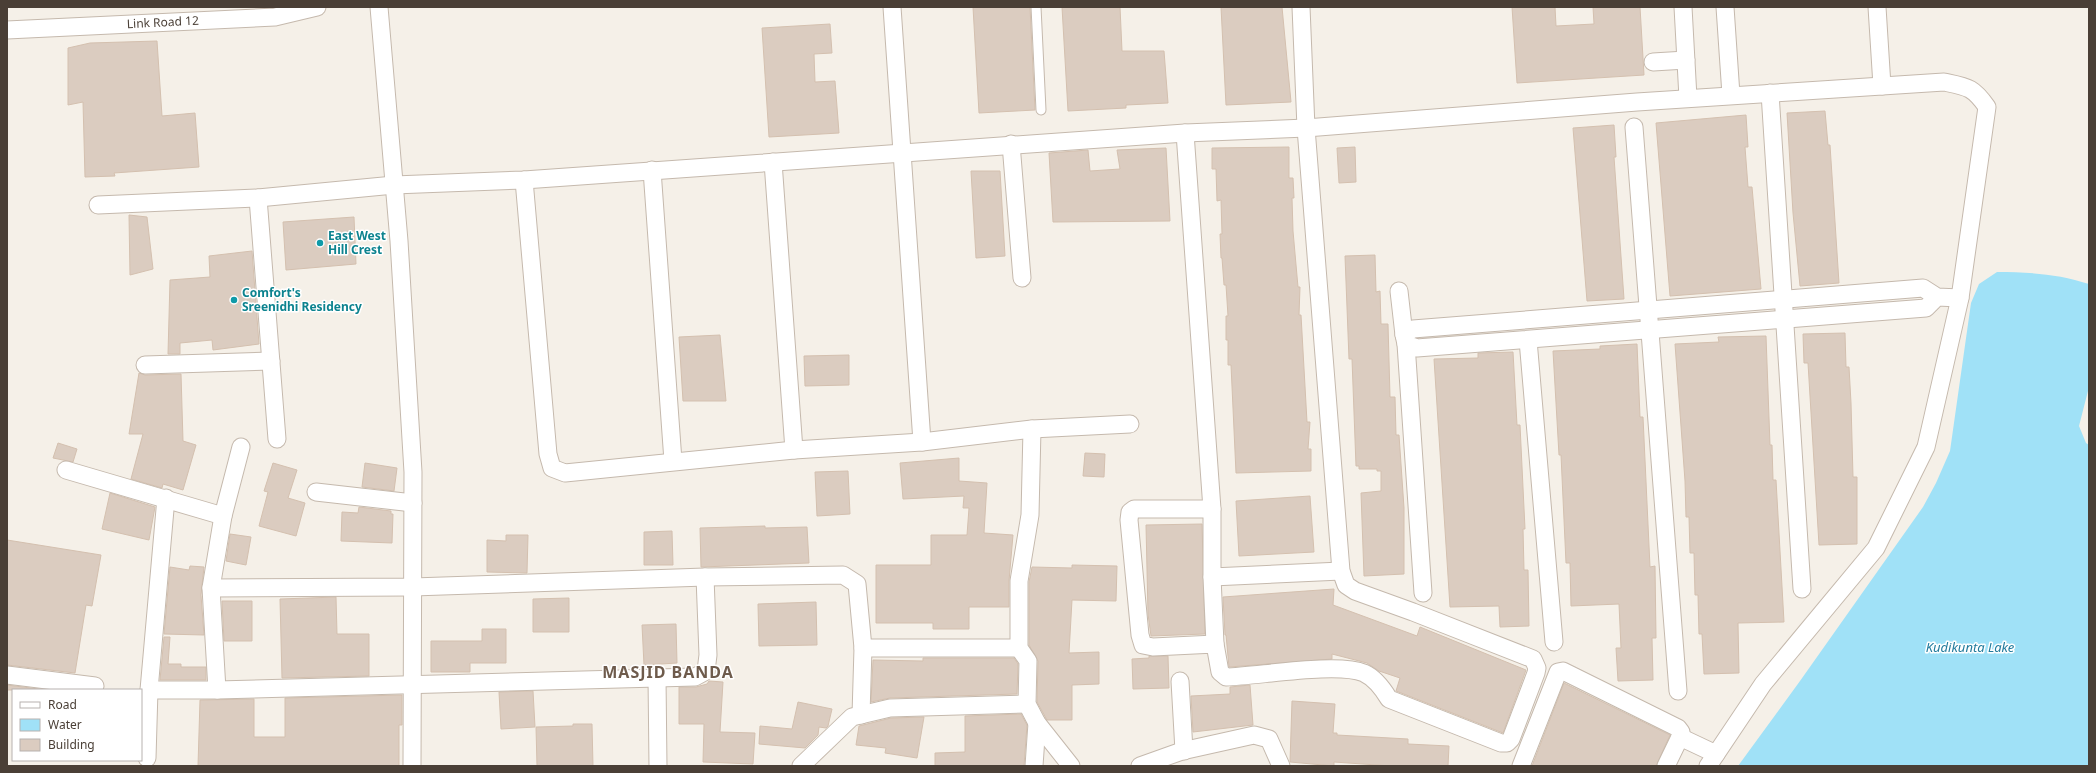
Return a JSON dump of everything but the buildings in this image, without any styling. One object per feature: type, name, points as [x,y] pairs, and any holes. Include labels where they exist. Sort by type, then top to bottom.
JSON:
[{"type":"street","name":"Link Road 12","points":[[7,30],[275,17],[317,7]]},
{"type":"street","points":[[379,7],[400,249],[413,472],[412,766]]},
{"type":"street","points":[[892,7],[904,151],[922,442]]},
{"type":"street","points":[[1186,133],[1212,509],[1212,577],[1216,644],[1220,672],[1226,677],[1337,669],[1364,674],[1381,686],[1389,699],[1501,743],[1507,743],[1511,739],[1536,674],[1537,668],[1533,659],[1355,591],[1346,585],[1341,571],[1306,128],[1301,7]]},
{"type":"street","points":[[1683,7],[1688,98]]},
{"type":"street","points":[[1725,7],[1731,96]]},
{"type":"street","points":[[1877,7],[1882,86]]},
{"type":"street","points":[[1653,62],[1686,60]]},
{"type":"street","points":[[98,205],[258,198],[394,185],[524,180],[904,151],[1186,133],[1306,128],[1688,98],[1944,82],[1964,86],[1976,92],[1987,107],[1960,298],[1926,447],[1876,548],[1763,684],[1712,760],[1680,737]]},
{"type":"street","points":[[1770,93],[1802,589]]},
{"type":"street","points":[[1634,127],[1678,691]]},
{"type":"street","points":[[1011,144],[1022,278]]},
{"type":"street","points":[[773,162],[794,450]]},
{"type":"street","points":[[652,170],[673,461]]},
{"type":"street","points":[[524,180],[548,454],[552,468],[565,472],[794,450],[922,442],[1032,429],[1130,424]]},
{"type":"street","points":[[258,198],[277,440]]},
{"type":"street","points":[[1405,340],[1413,329],[1923,288],[1937,297],[1960,298]]},
{"type":"street","points":[[1399,291],[1405,340],[1423,593]]},
{"type":"street","points":[[1405,340],[1417,348],[1528,340],[1649,328],[1926,308],[1937,297]]},
{"type":"street","points":[[1528,340],[1554,642]]},
{"type":"street","points":[[145,365],[271,361]]},
{"type":"street","points":[[1032,429],[1030,515],[1019,581],[1019,648],[1028,661],[1027,704],[1036,723],[1071,766]]},
{"type":"street","points":[[217,690],[211,588],[223,516],[241,447]]},
{"type":"street","points":[[66,470],[166,498],[223,516]]},
{"type":"street","points":[[316,492],[413,503]]},
{"type":"street","points":[[147,758],[149,690],[166,498]]},
{"type":"street","points":[[1212,509],[1134,509],[1130,512],[1129,520],[1140,635],[1143,644],[1153,647],[1216,644]]},
{"type":"street","points":[[1212,577],[1341,571]]},
{"type":"street","points":[[211,588],[413,587],[705,577],[843,575],[857,584],[863,648],[861,715]]},
{"type":"street","points":[[149,690],[217,690],[695,677],[706,670],[708,655],[705,577]]},
{"type":"street","points":[[863,648],[1019,648]]},
{"type":"street","points":[[1520,766],[1558,672],[1563,670],[1678,728],[1681,732],[1680,737],[1666,766]]},
{"type":"street","points":[[7,675],[95,686]]},
{"type":"street","points":[[656,677],[658,766]]},
{"type":"street","points":[[1180,680],[1184,751]]},
{"type":"street","points":[[801,766],[852,717],[890,708],[1027,704]]},
{"type":"street","points":[[1034,766],[1036,723]]},
{"type":"street","points":[[1140,766],[1184,751],[1254,735],[1269,739],[1282,766]]},
{"type":"lane","points":[[1036,7],[1041,110]]},
{"type":"water","name":"Kudikunta Lake","points":[[1997,272],[2044,274],[2089,284],[2089,387],[2079,426],[2086,443],[2089,445],[2089,766],[1738,766],[1923,507],[1936,483],[1950,451],[1971,303],[1979,284]]},
{"type":"place","name":"East West Hill Crest","points":[[320,243]]},
{"type":"place","name":"Comfort's Sreenidhi Residency","points":[[234,300]]},
{"type":"district","name":"MASJID BANDA","points":[[668,672]]}]
